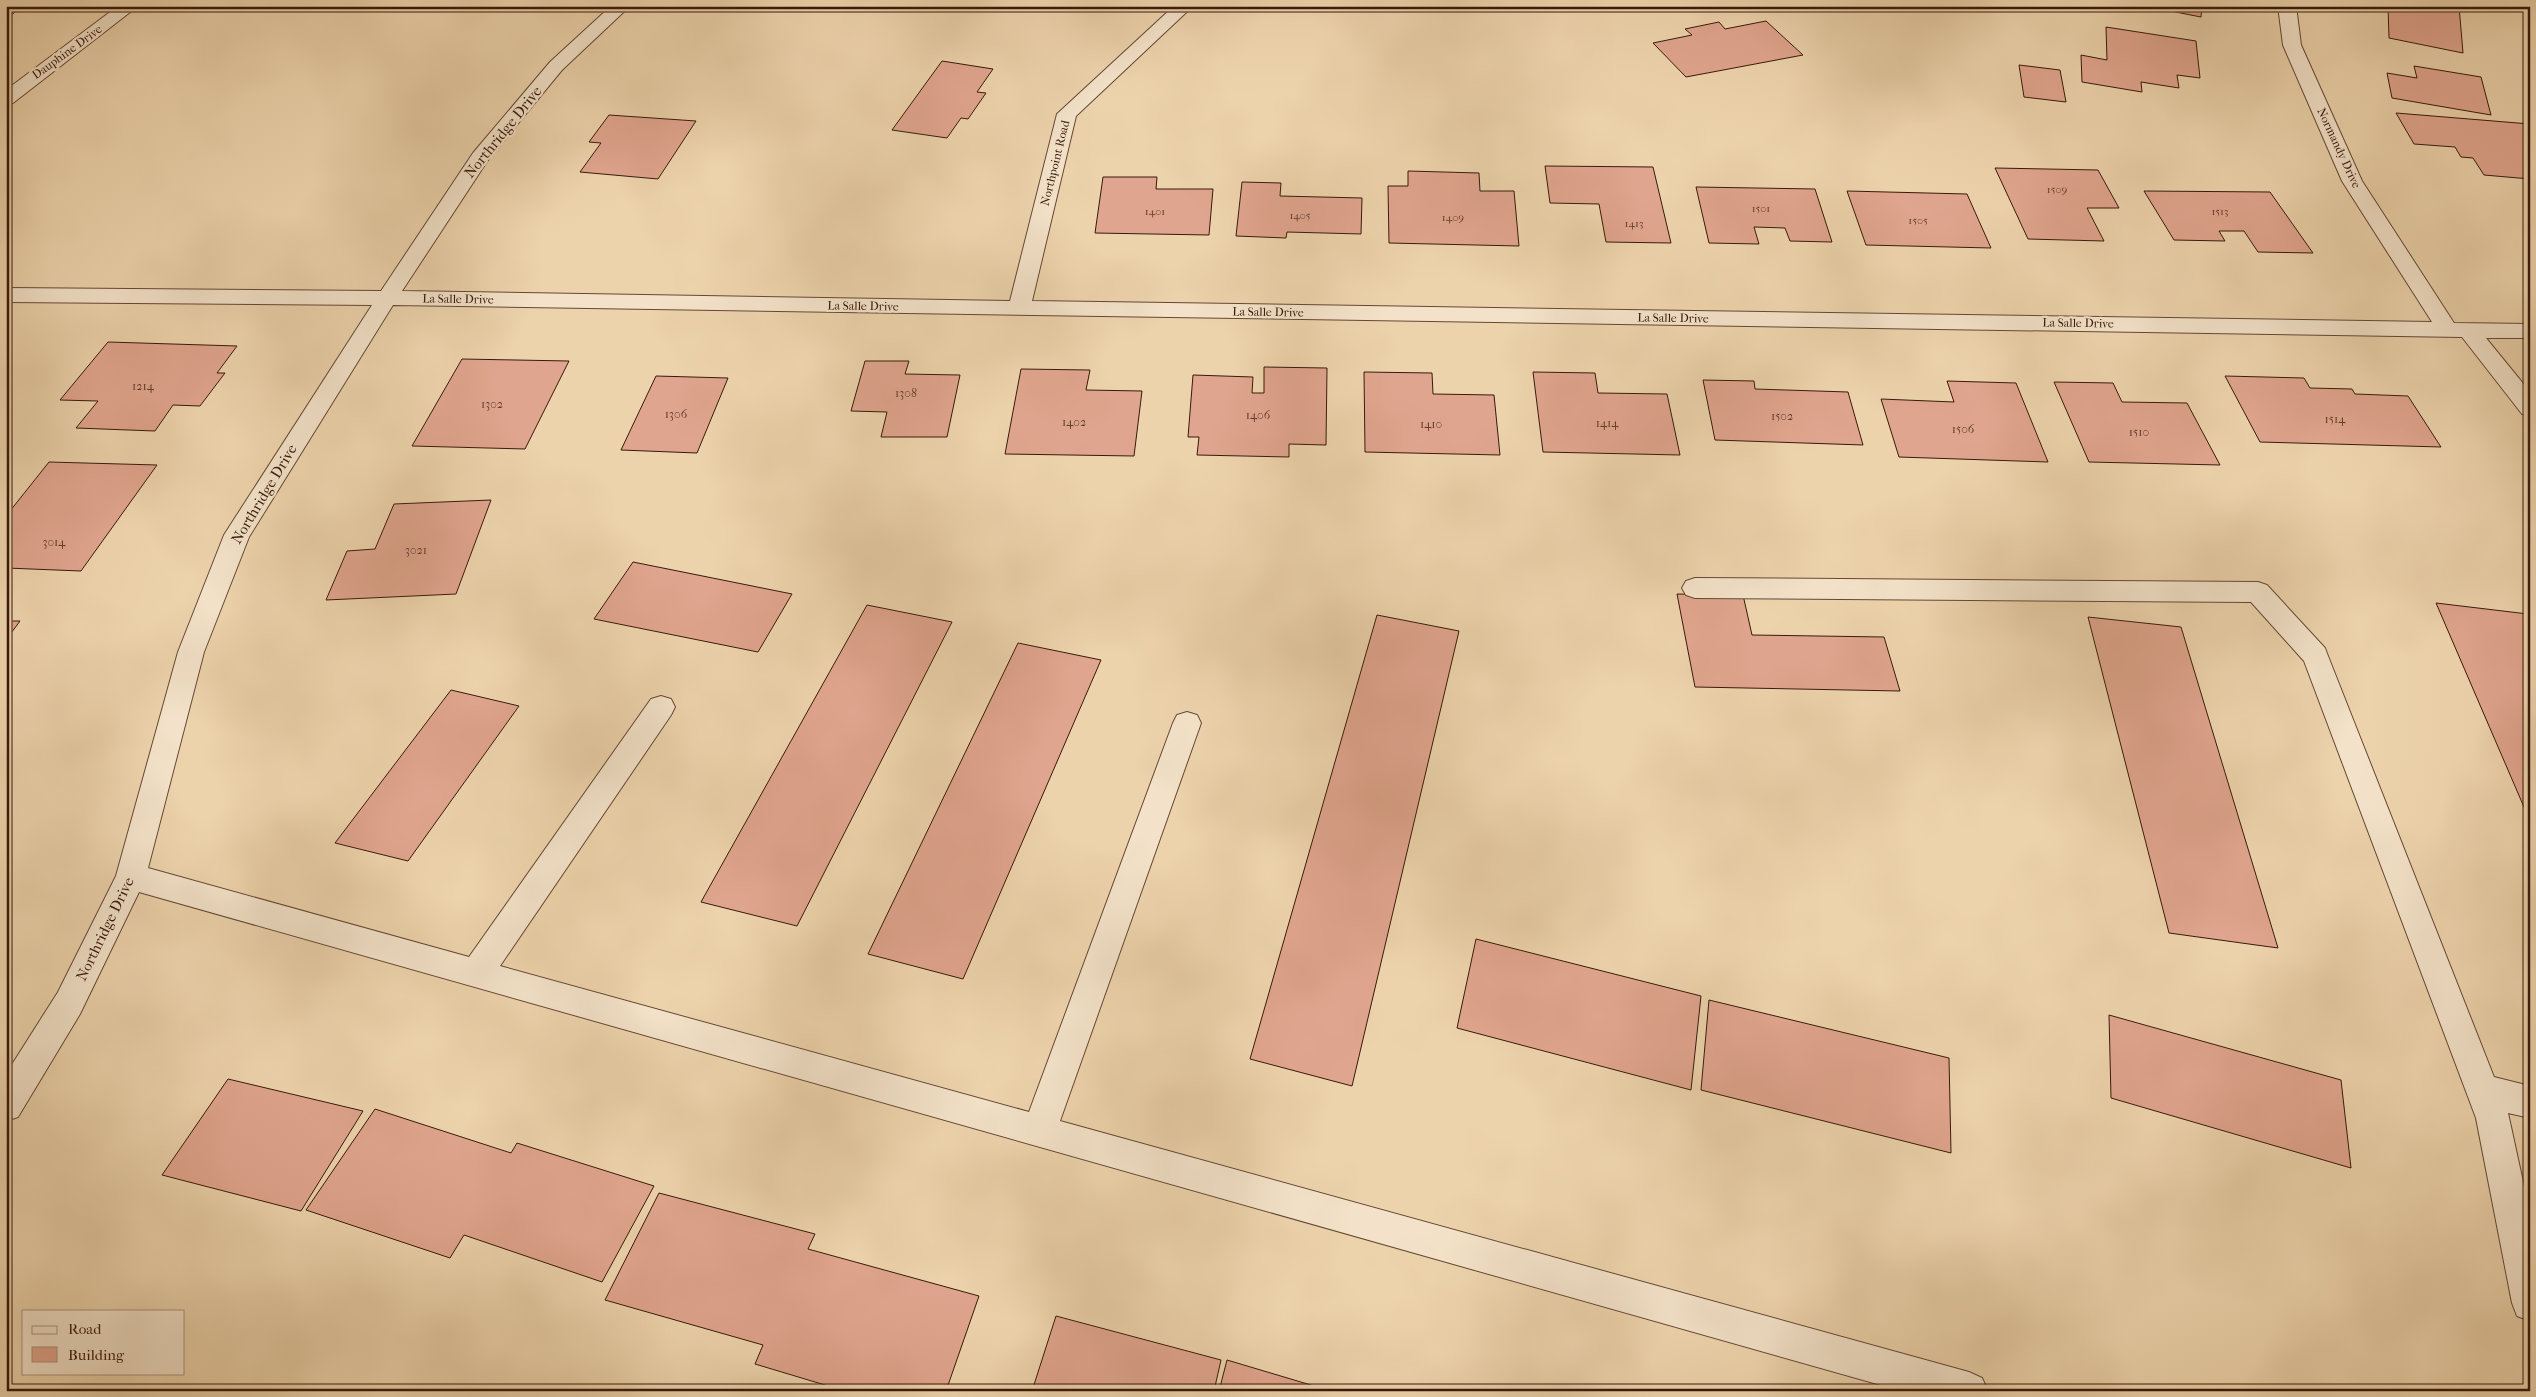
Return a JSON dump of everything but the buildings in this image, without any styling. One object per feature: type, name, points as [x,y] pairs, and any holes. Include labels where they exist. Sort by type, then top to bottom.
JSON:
[{"type":"street","name":"Dauphine Drive","points":[[6,99],[129,6]]},
{"type":"street","name":"Northridge Drive","points":[[6,1105],[70,1003],[131,877],[191,652],[237,535],[387,298],[480,157],[556,66],[621,6]]},
{"type":"street","name":"Northpoint Road","points":[[1019,308],[1067,114],[1184,6]]},
{"type":"street","name":"Normandy Drive","points":[[2287,6],[2292,45],[2352,181],[2457,329],[2530,408]]},
{"type":"street","name":"La Salle Drive","points":[[6,295],[387,298],[2530,331]]},
{"type":"street","points":[[1695,588],[2258,592],[2315,656],[2493,1118],[2530,1303]]},
{"type":"street","points":[[476,974],[661,707]]},
{"type":"street","points":[[1039,1131],[1187,723]]},
{"type":"street","points":[[131,877],[1969,1391]]},
{"type":"street","points":[[2482,1090],[2530,1102]]}]
